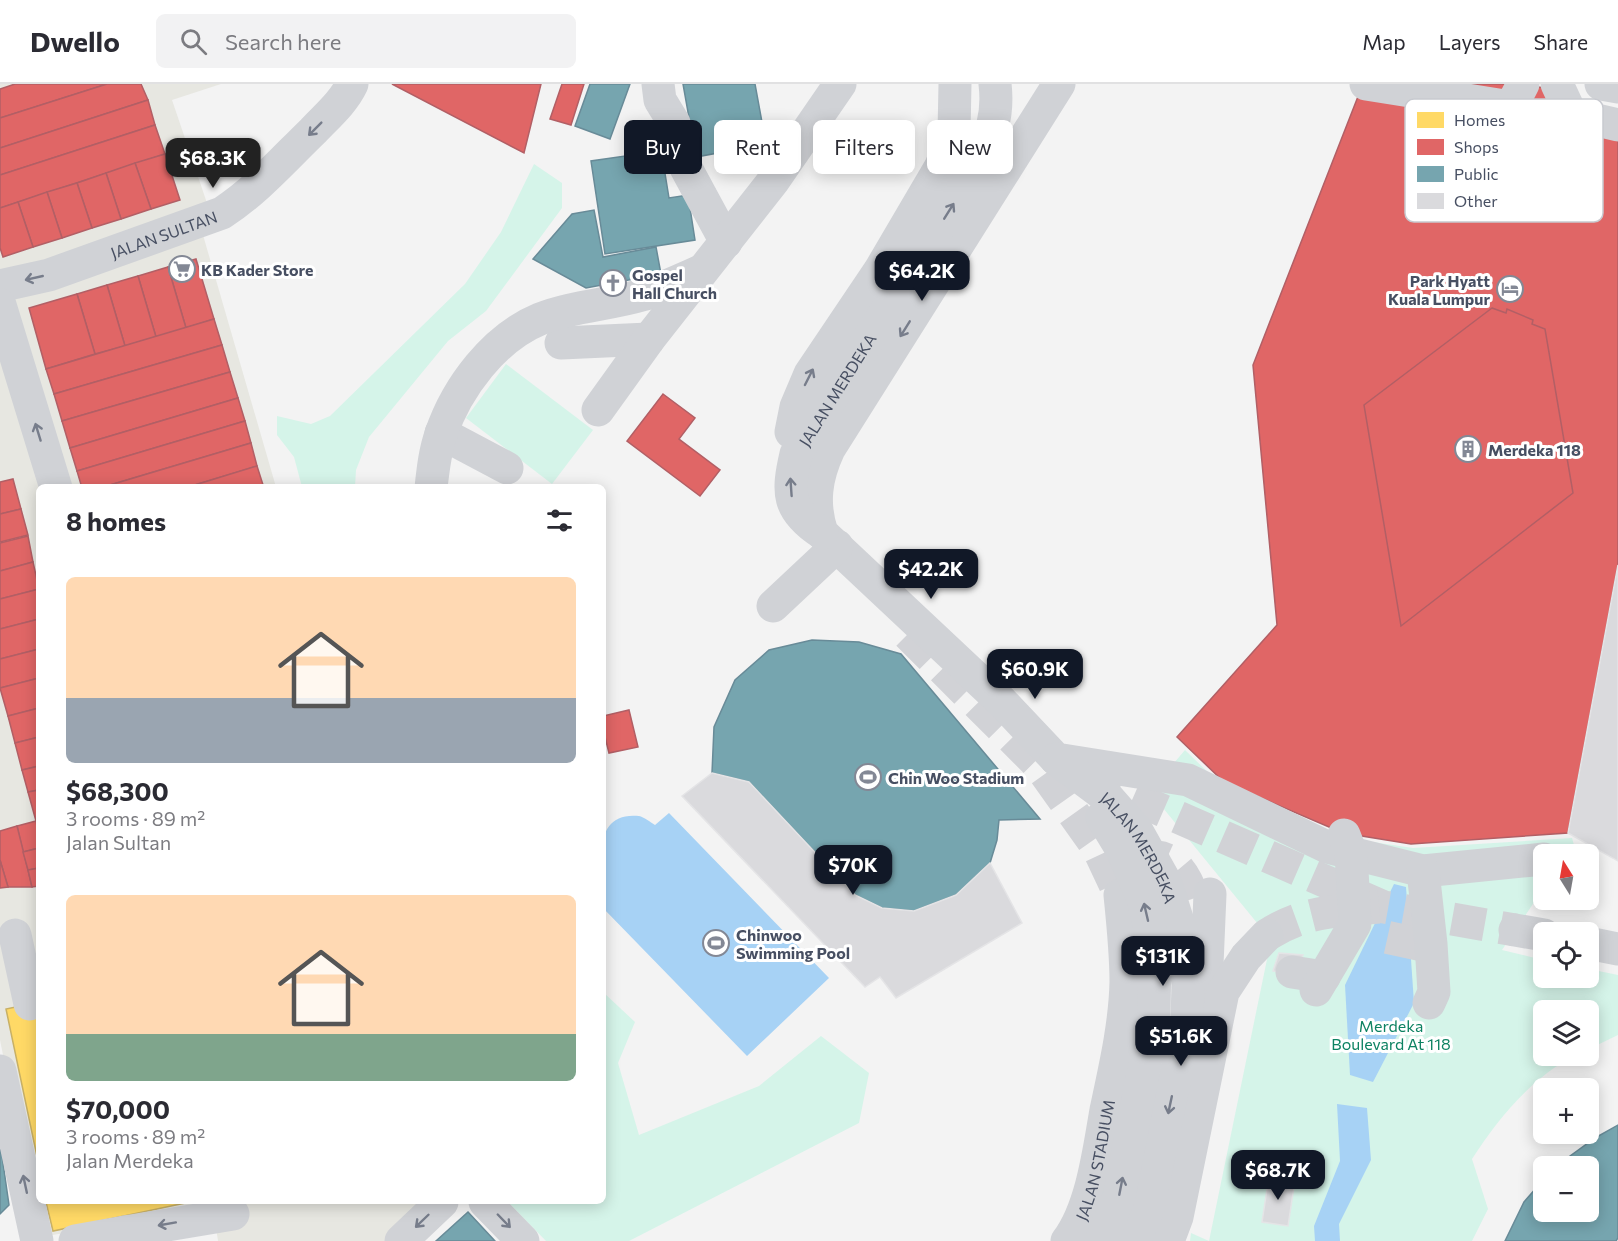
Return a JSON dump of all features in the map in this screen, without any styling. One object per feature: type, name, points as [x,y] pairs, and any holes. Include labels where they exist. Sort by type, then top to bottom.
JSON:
[{"type":"street","name":"JALAN SULTAN","points":[[0,286],[49,275],[222,213],[236,204],[285,160],[336,108],[352,84]]},
{"type":"street","points":[[658,84],[660,100],[674,123],[686,168],[726,242]]},
{"type":"street","points":[[598,410],[649,339],[774,180],[840,84]]},
{"type":"street","points":[[791,432],[796,407],[810,374],[880,270],[941,166],[954,133],[955,84]]},
{"type":"street","name":"JALAN MERDEKA","points":[[995,84],[997,100],[993,130],[977,167],[796,454],[790,491],[795,509],[806,522],[829,539],[1002,702],[1056,759],[1100,814],[1122,850],[1143,899],[1155,950],[1155,1017],[1119,1197],[1101,1241]]},
{"type":"street","name":"JALAN MERDEKA","points":[[829,539],[817,518],[817,483],[829,449],[1059,84]]},
{"type":"street","points":[[1366,84],[1461,99]]},
{"type":"street","points":[[1515,99],[1523,84]]},
{"type":"street","points":[[1557,84],[1564,99]]},
{"type":"street","points":[[1601,84],[1618,87]]},
{"type":"street","points":[[1603,122],[1618,125]]},
{"type":"street","points":[[431,484],[435,453],[450,413],[472,375],[504,340],[538,320],[573,308],[643,295],[702,271]]},
{"type":"street","points":[[0,305],[55,484]]},
{"type":"street","points":[[561,343],[649,339]]},
{"type":"street","points":[[441,432],[507,468]]},
{"type":"street","points":[[773,606],[829,539]]},
{"type":"street","points":[[1056,759],[1188,780],[1327,847],[1347,843],[1423,870],[1533,861]]},
{"type":"street","name":"JALAN MERDEKA","points":[[1056,759],[1108,798],[1137,831],[1165,881],[1181,931],[1188,984],[1187,1020],[1148,1209],[1134,1241]]},
{"type":"street","points":[[1311,980],[1355,924],[1347,843]]},
{"type":"street","points":[[1423,870],[1438,946],[1434,992],[1429,1003]]},
{"type":"street","points":[[1210,894],[1206,988],[1210,1050]]},
{"type":"street","name":"JALAN STADIUM","points":[[1067,1241],[1076,1229],[1094,1176],[1121,1037],[1126,984],[1120,895]]},
{"type":"street","points":[[20,934],[34,997]]},
{"type":"street","points":[[1168,1241],[1177,1217],[1223,992],[1246,957],[1267,935]]},
{"type":"street","points":[[1599,945],[1618,949]]},
{"type":"street","points":[[0,1071],[37,1241]]},
{"type":"street","points":[[401,1241],[440,1204]]},
{"type":"street","points":[[487,1204],[523,1241]]},
{"type":"street","points":[[75,1241],[131,1236],[233,1219]]},
{"type":"shaded area","points":[[0,84],[221,84],[172,100],[209,209],[0,276]]},
{"type":"shaded area","points":[[203,235],[275,484],[36,484],[36,1204],[453,1204],[415,1241],[218,1241],[213,1209],[40,1237],[0,1040],[0,299]]},
{"type":"green space","points":[[534,164],[562,183],[562,208],[486,311],[448,341],[369,437],[356,470],[355,484],[301,484],[294,457],[277,435],[277,416],[311,424],[330,416],[465,284],[501,232]]},
{"type":"green space","points":[[506,364],[593,430],[552,484],[466,418]]},
{"type":"green space","name":"Merdeka Boulevard At 118","points":[[1185,750],[1219,783],[1346,838],[1413,848],[1572,838],[1574,844],[1533,844],[1533,904],[1502,950],[1533,958],[1533,988],[1599,988],[1599,971],[1618,975],[1618,1035],[1599,1044],[1599,1000],[1533,1000],[1533,1066],[1557,1066],[1542,1078],[1533,1078],[1533,1085],[1504,1115],[1472,1159],[1488,1209],[1472,1241],[1209,1241],[1271,940],[1145,786],[1174,763]]},
{"type":"green space","points":[[606,995],[635,1022],[618,1063],[639,1135],[759,1086],[821,1036],[869,1073],[859,1123],[629,1241],[546,1241],[510,1204],[606,1204]]},
{"type":"green space","points":[[1191,1233],[1209,1241],[1190,1241]]},
{"type":"water","name":"Chinwoo Swimming Pool","points":[[669,813],[829,978],[747,1056],[606,911],[606,831],[617,819],[627,816],[639,816],[655,825]]},
{"type":"water","points":[[1394,884],[1406,887],[1414,1003],[1373,1082],[1350,1075],[1345,985]]},
{"type":"water","points":[[1337,1104],[1367,1108],[1371,1160],[1339,1224],[1340,1241],[1315,1241],[1314,1226],[1340,1161]]},
{"type":"building: Homes","points":[[36,1003],[36,1152],[6,1009]]},
{"type":"building: Homes","points":[[46,1204],[181,1204],[53,1231]]},
{"type":"building: Shops","points":[[15,84],[107,84],[0,118],[0,89]]},
{"type":"building: Shops","points":[[107,84],[141,84],[148,100],[0,148],[0,118]]},
{"type":"building: Shops","points":[[392,84],[541,84],[524,153]]},
{"type":"building: Shops","points":[[562,84],[584,84],[571,125],[550,119]]},
{"type":"building: Shops","points":[[1474,84],[1519,84],[1558,90],[1576,99],[1405,99],[1405,222],[1603,222],[1603,112],[1618,120],[1618,565],[1568,833],[1411,844],[1343,833],[1224,782],[1177,737],[1277,625],[1253,365],[1359,94]]},
{"type":"building: Shops","points":[[148,100],[155,125],[0,175],[0,148]]},
{"type":"building: Shops","points":[[155,125],[165,154],[0,208],[0,175]]},
{"type":"building: Shops","points":[[165,154],[180,200],[151,209],[135,163]]},
{"type":"building: Shops","points":[[135,163],[151,209],[121,219],[106,173]]},
{"type":"building: Shops","points":[[106,173],[121,219],[92,228],[77,183]]},
{"type":"building: Shops","points":[[77,183],[92,228],[62,238],[47,192]]},
{"type":"building: Shops","points":[[47,192],[62,238],[33,247],[18,202]]},
{"type":"building: Shops","points":[[18,202],[33,247],[3,257],[0,248],[0,208]]},
{"type":"building: Shops","points":[[196,259],[214,319],[186,328],[168,267]]},
{"type":"building: Shops","points":[[168,267],[186,328],[156,337],[138,276]]},
{"type":"building: Shops","points":[[138,276],[156,337],[125,346],[107,285]]},
{"type":"building: Shops","points":[[107,285],[125,346],[95,354],[77,294]]},
{"type":"building: Shops","points":[[77,294],[95,354],[46,369],[29,308]]},
{"type":"building: Shops","name":"Merdeka 118","points":[[1492,308],[1506,313],[1507,309],[1533,320],[1532,324],[1545,329],[1573,493],[1401,626],[1364,405]]},
{"type":"building: Shops","points":[[214,319],[222,345],[54,394],[46,369]]},
{"type":"building: Shops","points":[[222,345],[230,372],[62,421],[54,394]]},
{"type":"building: Shops","points":[[230,372],[238,398],[70,448],[62,421]]},
{"type":"building: Shops","points":[[663,394],[695,418],[679,439],[720,470],[700,496],[627,441]]},
{"type":"building: Shops","points":[[238,398],[245,421],[77,471],[70,448]]},
{"type":"building: Shops","points":[[245,421],[251,443],[113,484],[81,484],[77,471]]},
{"type":"building: Shops","points":[[251,443],[257,466],[198,484],[113,484]]},
{"type":"building: Shops","points":[[257,466],[263,484],[198,484]]},
{"type":"building: Shops","points":[[13,479],[21,509],[0,514],[0,482]]},
{"type":"building: Shops","points":[[21,509],[28,535],[0,542],[0,514]]},
{"type":"building: Shops","points":[[28,536],[33,562],[0,571],[0,543]]},
{"type":"building: Shops","points":[[33,562],[36,590],[0,599],[0,571]]},
{"type":"building: Shops","points":[[36,590],[36,620],[0,629],[0,599]]},
{"type":"building: Shops","points":[[36,620],[36,650],[0,659],[0,629]]},
{"type":"building: Shops","points":[[36,650],[36,679],[0,688],[0,659]]},
{"type":"building: Shops","points":[[36,679],[36,709],[8,716],[0,688]]},
{"type":"building: Shops","points":[[36,709],[36,738],[15,743],[8,716]]},
{"type":"building: Shops","points":[[629,710],[638,747],[609,753],[606,741],[606,715]]},
{"type":"building: Shops","points":[[36,738],[36,767],[22,770],[15,743]]},
{"type":"building: Shops","points":[[36,767],[36,791],[28,792],[22,770]]},
{"type":"building: Shops","points":[[36,791],[36,821],[28,792]]},
{"type":"building: Shops","points":[[36,821],[36,849],[23,852],[17,826]]},
{"type":"building: Shops","points":[[17,826],[32,887],[8,887],[0,860],[0,831]]},
{"type":"building: Shops","points":[[36,849],[36,869],[28,870],[23,852]]},
{"type":"building: Shops","points":[[0,860],[8,887],[0,888]]},
{"type":"building: Shops","points":[[36,869],[36,886],[32,887],[28,870]]},
{"type":"building: Public","points":[[590,84],[630,84],[610,139],[575,126]]},
{"type":"building: Public","points":[[683,84],[755,84],[762,120],[714,120],[714,154],[702,156],[702,120],[689,120]]},
{"type":"building: Public","points":[[624,156],[624,174],[665,174],[669,198],[688,195],[695,240],[605,254],[591,161]]},
{"type":"building: Public","points":[[594,210],[603,257],[656,247],[661,274],[586,288],[533,259],[572,214]]},
{"type":"building: Public","name":"Chin Woo Stadium","points":[[812,640],[859,642],[901,654],[1040,819],[999,820],[997,840],[990,863],[956,895],[914,911],[882,908],[855,895],[749,782],[712,773],[714,727],[735,680],[769,650]]},
{"type":"building: Public","points":[[1618,1125],[1618,1238],[1616,1241],[1505,1241],[1524,1202],[1533,1192],[1533,1222],[1599,1222],[1599,1156],[1570,1156],[1587,1144],[1599,1144],[1599,1136]]},
{"type":"building: Public","points":[[0,1142],[9,1205],[0,1214]]},
{"type":"building: Public","points":[[468,1212],[495,1241],[436,1241]]},
{"type":"building: Other","points":[[1618,565],[1618,861],[1599,850],[1599,844],[1588,844],[1568,833]]},
{"type":"building: Other","points":[[712,773],[749,782],[855,895],[882,908],[914,911],[956,895],[990,863],[1022,923],[896,998],[880,977],[865,987],[682,796]]},
{"type":"building: Other","points":[[1279,953],[1303,955],[1294,975],[1273,971]]},
{"type":"building: Other","points":[[1269,1176],[1295,1180],[1288,1226],[1262,1222]]},
{"type":"tunnel","points":[[908,634],[1040,766],[1098,848],[1120,895]]},
{"type":"tunnel","points":[[1087,781],[1118,791],[1384,907],[1515,930]]},
{"type":"tunnel","points":[[1134,861],[1157,857],[1168,860],[1178,868],[1196,905],[1204,943]]},
{"type":"tunnel","points":[[1267,935],[1294,921],[1308,917],[1335,911],[1379,907]]},
{"type":"tunnel","points":[[1400,957],[1410,912]]},
{"type":"place","name":"KB Kader Store","points":[[182,269]]},
{"type":"place","name":"Gospel Hall Church","points":[[613,283]]},
{"type":"place","name":"Park Hyatt Kuala Lumpur","points":[[1510,289]]},
{"type":"place","name":"Merdeka 118","points":[[1468,449]]},
{"type":"place","name":"Chin Woo Stadium","points":[[868,777]]},
{"type":"place","name":"Chinwoo Swimming Pool","points":[[716,943]]}]
